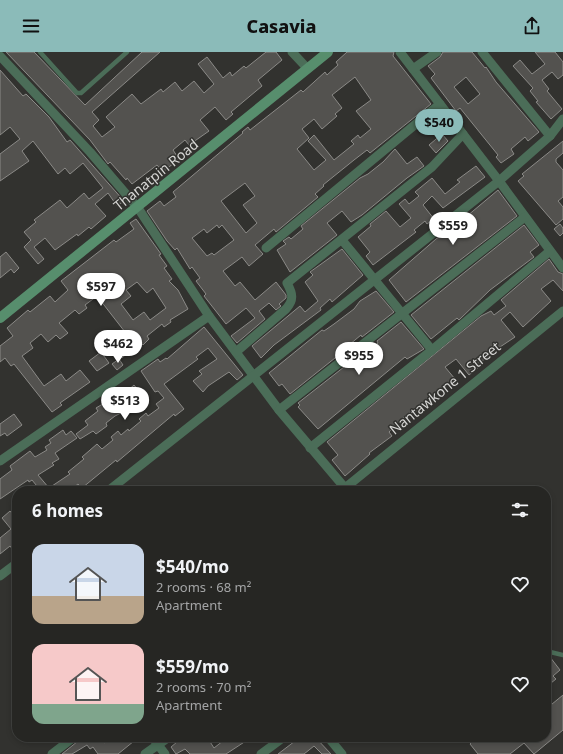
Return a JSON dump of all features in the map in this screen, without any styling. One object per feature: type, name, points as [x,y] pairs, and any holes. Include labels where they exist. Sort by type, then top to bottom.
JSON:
[{"type":"main road","name":"Thanatpin Road","points":[[0,318],[138,208],[328,52]]},
{"type":"street","points":[[292,52],[307,68]]},
{"type":"street","points":[[400,52],[499,181],[563,268]]},
{"type":"street","points":[[413,69],[437,52]]},
{"type":"street","points":[[482,52],[550,136]]},
{"type":"street","points":[[0,56],[90,152],[138,208],[209,316],[279,410],[343,486]]},
{"type":"street","points":[[266,248],[440,104]]},
{"type":"street","points":[[114,486],[499,181],[550,136],[563,119]]},
{"type":"street","points":[[236,352],[286,310],[292,302],[293,295],[287,283],[432,167],[463,134]]},
{"type":"street","points":[[279,410],[525,217]]},
{"type":"street","points":[[342,240],[432,350]]},
{"type":"street","points":[[310,448],[432,350],[550,251]]},
{"type":"street","name":"Nantawkone 1 Street","points":[[351,486],[563,310]]},
{"type":"street","points":[[0,461],[209,316]]},
{"type":"street","points":[[0,576],[12,567]]},
{"type":"street","points":[[52,754],[68,742]]},
{"type":"street","points":[[156,742],[165,754]]},
{"type":"street","points":[[146,754],[162,742]]},
{"type":"street","points":[[261,754],[277,742]]},
{"type":"street","points":[[332,742],[342,754]]},
{"type":"lane","points":[[40,52],[77,93],[81,93],[127,52]]},
{"type":"lane","points":[[551,651],[563,655]]},
{"type":"building","points":[[6,52],[34,52],[85,105],[142,52],[160,52],[92,112],[99,120],[93,126],[102,137],[115,127],[106,117],[132,94],[141,104],[161,89],[163,92],[175,82],[182,91],[194,81],[204,93],[214,84],[198,64],[207,57],[223,78],[230,72],[232,76],[244,66],[246,68],[266,52],[276,52],[282,60],[258,80],[262,86],[231,112],[233,114],[226,120],[215,107],[200,120],[209,131],[189,145],[185,140],[173,150],[179,159],[163,172],[157,165],[132,184],[127,178],[126,180],[110,162],[108,164],[90,140]]},
{"type":"building","points":[[347,52],[394,52],[393,56],[431,104],[370,153],[367,150],[354,160],[323,185],[324,186],[315,194],[318,197],[276,232],[274,229],[255,245],[263,254],[249,266],[242,257],[223,271],[235,286],[240,282],[255,300],[276,282],[286,295],[286,298],[279,304],[281,306],[276,310],[269,303],[259,311],[265,319],[237,343],[231,336],[255,318],[246,308],[226,324],[204,296],[206,294],[196,281],[200,278],[192,267],[190,269],[177,248],[175,250],[167,241],[147,211],[160,201],[164,206],[176,197],[173,192],[243,133],[242,132],[248,127],[250,130],[301,90],[303,92],[325,72],[327,75],[338,65],[336,62]],"holes":[[[355,77],[371,100],[356,111],[371,129],[360,138],[358,135],[351,141],[354,144],[334,160],[314,135],[308,141],[326,160],[314,170],[297,149],[309,138],[302,129],[314,119],[322,129],[337,116],[335,114],[342,108],[332,95]],[[245,183],[255,196],[243,205],[257,223],[246,233],[221,201]],[[217,225],[219,228],[222,225],[234,240],[214,255],[212,253],[207,256],[192,238],[204,229],[207,233]]]},
{"type":"building","points":[[443,52],[472,52],[539,132],[528,141],[525,137],[511,149],[514,154],[501,163],[496,157],[498,155],[460,108],[456,111],[431,78],[435,74],[428,66],[440,57]],"holes":[[[466,77],[480,94],[468,104],[454,87]]]},
{"type":"building","points":[[535,52],[555,52],[563,62],[563,75],[558,79],[552,72],[542,80],[549,89],[547,91],[562,109],[551,119],[536,102],[538,101],[530,91],[533,88],[513,66],[520,60],[532,74],[545,64]]},
{"type":"building","points":[[0,70],[23,96],[26,94],[49,117],[67,142],[70,140],[124,201],[117,206],[108,193],[95,204],[106,216],[91,229],[89,227],[78,236],[77,234],[55,250],[45,238],[34,247],[44,259],[38,264],[24,247],[31,240],[24,232],[36,222],[34,220],[60,200],[67,208],[84,193],[89,199],[103,188],[83,163],[70,174],[65,168],[58,174],[33,141],[22,151],[29,161],[0,181],[0,154],[20,139],[10,127],[0,135]]},
{"type":"building","points":[[442,134],[448,141],[436,153],[429,145]]},
{"type":"building","points":[[563,141],[563,153],[556,159],[556,162],[563,170],[563,197],[558,201],[563,207],[563,219],[556,225],[518,181],[524,176],[522,174]]},
{"type":"building","points":[[395,149],[407,164],[417,157],[424,166],[351,222],[342,211],[327,223],[337,235],[290,272],[277,250],[286,244],[283,241],[289,237],[291,239],[303,229],[301,226],[360,178],[368,174],[383,162]]},
{"type":"building","points":[[476,166],[485,177],[443,208],[432,196],[423,205],[434,219],[427,224],[425,221],[414,230],[416,232],[373,265],[366,256],[370,252],[358,237],[371,226],[370,224],[386,211],[400,227],[411,218],[399,204],[405,199],[409,204],[419,196],[415,192],[432,178],[445,194],[460,182],[457,180]]},
{"type":"building","points":[[498,190],[517,216],[406,302],[389,280],[436,239],[454,227]]},
{"type":"building","points":[[136,219],[161,254],[159,255],[167,266],[164,268],[172,279],[169,281],[178,290],[188,309],[170,320],[171,322],[164,327],[162,324],[147,336],[149,339],[143,345],[141,343],[134,347],[122,358],[110,344],[125,332],[97,296],[85,305],[87,308],[79,314],[75,310],[59,323],[68,333],[60,339],[56,335],[48,342],[41,334],[30,343],[33,348],[22,356],[44,386],[61,374],[66,381],[80,370],[90,382],[60,403],[62,405],[52,412],[14,364],[11,366],[5,358],[0,362],[0,346],[13,336],[7,328],[28,310],[30,312],[50,296],[55,302],[68,290],[61,281],[114,240],[116,242],[134,229],[130,223]],"holes":[[[137,282],[147,293],[153,288],[166,308],[150,320],[144,312],[133,320],[121,304],[131,296],[126,290]]]},
{"type":"building","points":[[560,224],[563,228],[563,233],[560,236],[554,229]]},
{"type":"building","points":[[524,225],[539,245],[530,252],[534,257],[490,290],[459,320],[457,318],[431,339],[411,315]]},
{"type":"building","points":[[342,249],[363,275],[332,302],[330,299],[320,308],[321,310],[274,345],[261,358],[252,346],[300,306],[305,312],[318,301],[305,282],[313,275],[310,272]]},
{"type":"building","points":[[6,252],[19,268],[14,273],[11,269],[0,278],[0,257]]},
{"type":"building","points":[[549,259],[558,272],[563,274],[563,291],[553,280],[541,289],[551,301],[523,327],[510,312],[501,320],[515,337],[491,353],[480,363],[481,365],[469,375],[456,359],[445,367],[455,379],[445,387],[444,386],[415,412],[413,410],[401,420],[389,432],[392,436],[369,453],[370,454],[345,476],[332,460],[338,455],[327,442],[481,316],[491,311],[494,315],[506,306],[501,300]]},
{"type":"building","points":[[376,291],[394,312],[362,337],[361,335],[349,345],[350,346],[290,394],[282,384],[279,386],[269,373],[322,330],[324,331],[334,324],[354,309],[360,301]]},
{"type":"building","points":[[401,322],[424,349],[407,359],[405,357],[318,429],[298,407],[300,405],[298,403],[358,356],[360,358],[378,343],[377,341]]},
{"type":"building","points":[[204,327],[243,375],[237,380],[229,372],[208,386],[203,392],[193,381],[202,374],[199,371],[217,359],[208,348],[196,357],[198,359],[164,384],[184,409],[175,416],[174,414],[117,462],[116,460],[84,486],[80,486],[78,484],[75,486],[52,486],[70,474],[68,472],[84,459],[82,457],[97,444],[102,449],[113,440],[111,437],[118,431],[121,435],[128,429],[129,431],[141,421],[139,419],[146,413],[148,416],[159,408],[156,404],[164,398],[158,391],[155,392],[141,371],[158,359],[160,362],[166,358],[167,359]]},
{"type":"building","points":[[101,352],[109,363],[97,371],[89,361]]},
{"type":"building","points":[[119,359],[123,365],[117,370],[112,364]]},
{"type":"building","points":[[134,385],[146,400],[124,416],[121,413],[115,416],[106,423],[107,426],[96,434],[93,431],[80,439],[76,434],[88,425],[85,421],[98,411],[96,408],[116,396],[118,399]]},
{"type":"building","points":[[14,414],[22,425],[7,436],[5,433],[0,436],[0,424]]},
{"type":"building","points":[[63,430],[66,435],[71,431],[77,438],[55,453],[59,459],[52,463],[54,465],[38,475],[47,486],[37,486],[32,480],[29,482],[28,480],[19,486],[12,486],[12,491],[0,499],[0,479],[12,470],[10,466],[30,451],[35,457],[47,450],[45,447],[51,443],[49,440]]},
{"type":"building","points":[[10,511],[12,513],[12,549],[10,546],[0,554],[0,538],[11,529],[2,518]]},
{"type":"building","points":[[551,658],[560,670],[553,676],[556,679],[551,683]]},
{"type":"building","points":[[563,695],[563,730],[551,740],[551,705]]},
{"type":"building","points":[[77,742],[133,742],[118,754],[98,754],[93,747],[90,749],[87,745],[72,754],[62,754]]},
{"type":"building","points":[[177,742],[210,742],[214,748],[222,742],[244,742],[226,754],[190,754],[185,749],[176,754],[171,747]]},
{"type":"building","points":[[294,742],[320,742],[331,754],[322,754],[314,746],[304,754],[278,754]]},
{"type":"building","points":[[472,742],[548,742],[534,754],[524,743],[510,754],[478,754],[470,744]]}]
